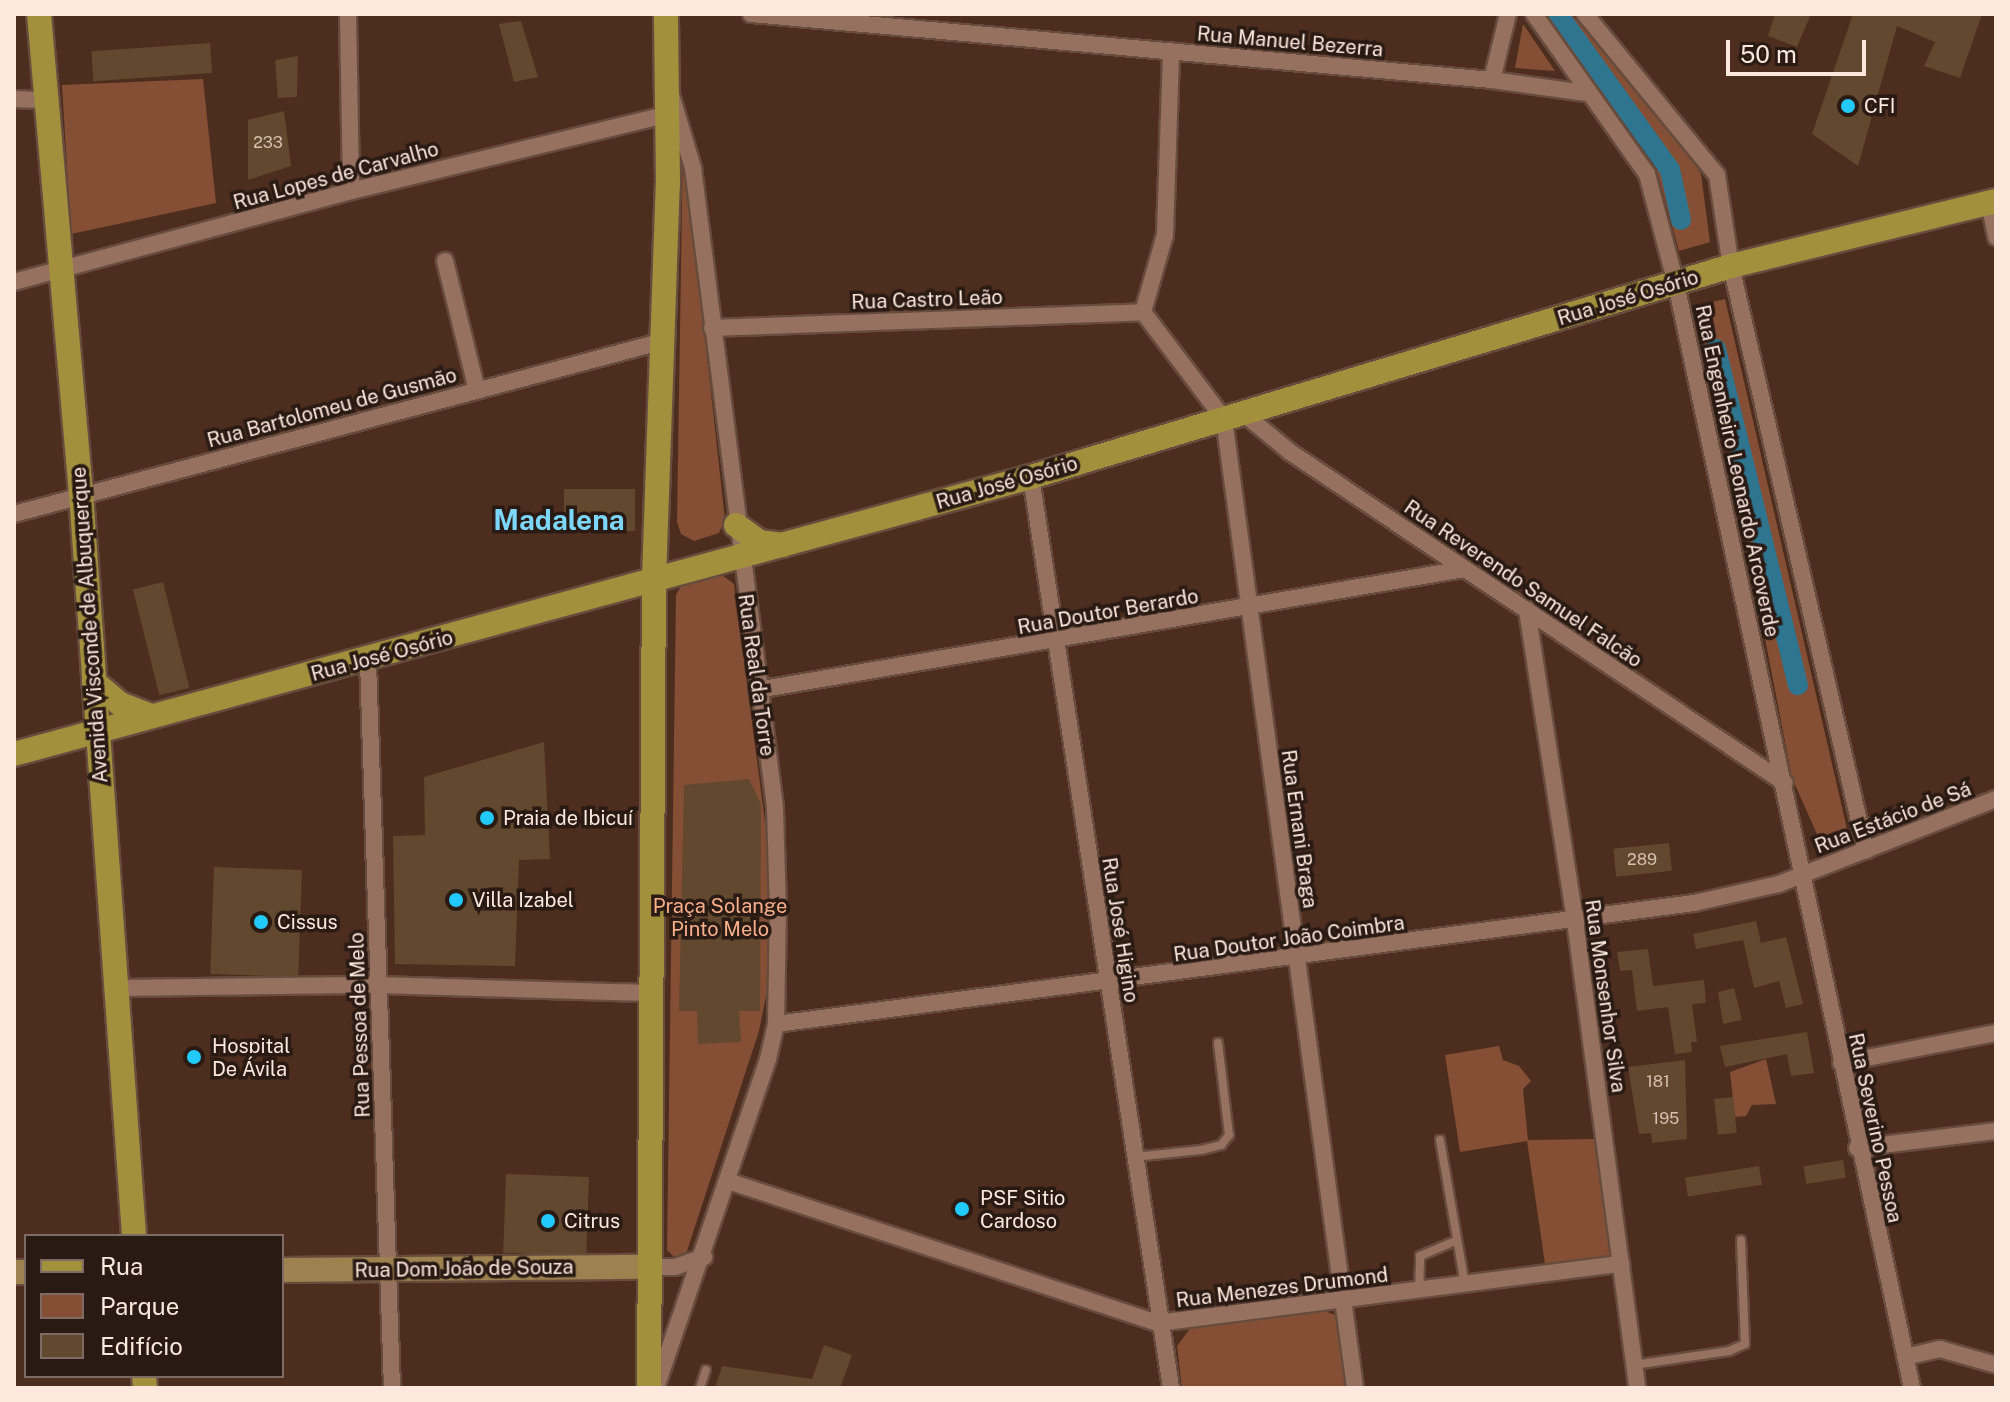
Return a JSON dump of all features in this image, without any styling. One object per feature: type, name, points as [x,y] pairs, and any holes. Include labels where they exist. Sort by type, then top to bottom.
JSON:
[{"type":"main road","name":"Avenida Visconde de Albuquerque","points":[[39,14],[59,271],[81,494],[134,1234]]},
{"type":"main road","name":"Rua Real da Torre","points":[[649,1388],[646,1267],[654,579],[669,114],[666,14]]},
{"type":"main road","name":"Rua José Osório","points":[[14,754],[368,661],[654,579],[1031,477],[1731,266],[1993,202]]},
{"type":"main road","points":[[736,525],[759,542],[785,546]]},
{"type":"main road","points":[[94,682],[120,704],[154,716]]},
{"type":"street","points":[[348,14],[351,191]]},
{"type":"street","name":"Rua Manuel Bezerra","points":[[751,14],[1492,80],[1586,93]]},
{"type":"street","points":[[1492,80],[1508,14]]},
{"type":"street","name":"Rua Engenheiro Leonardo Arcoverde","points":[[1534,14],[1586,93],[1647,174],[1676,284],[1805,875]]},
{"type":"street","name":"Rua Engenheiro Leonardo Arcoverde","points":[[1585,14],[1711,162],[1721,195],[1731,266],[1866,851]]},
{"type":"street","points":[[1143,312],[1165,235],[1171,51]]},
{"type":"street","name":"Rua Real da Torre","points":[[656,1388],[704,1257],[776,1024],[775,807],[757,690],[690,148],[668,89]]},
{"type":"street","points":[[14,99],[46,100]]},
{"type":"street","name":"Rua Lopes de Carvalho","points":[[14,282],[351,191],[669,114]]},
{"type":"street","points":[[1993,202],[1996,237]]},
{"type":"street","points":[[445,261],[477,390]]},
{"type":"street","name":"Rua Castro Leão","points":[[712,328],[1143,312]]},
{"type":"street","name":"Rua Reverendo Samuel Falcão","points":[[1143,312],[1234,416],[1785,783]]},
{"type":"street","name":"Rua Bartolomeu de Gusmão","points":[[14,514],[660,342]]},
{"type":"street","name":"Rua Ernani Braga","points":[[1234,416],[1247,609],[1355,1388]]},
{"type":"street","name":"Rua José Higino","points":[[1031,477],[1158,1323],[1171,1388]]},
{"type":"street","name":"Rua Doutor Berardo","points":[[757,690],[1055,642],[1464,569]]},
{"type":"street","name":"Rua Monsenhor Silva","points":[[1527,610],[1575,921],[1637,1388]]},
{"type":"street","name":"Rua Pessoa de Melo","points":[[368,661],[392,1388]]},
{"type":"street","name":"Rua Estácio de Sá","points":[[1805,875],[1996,799]]},
{"type":"street","name":"Rua Doutor João Coimbra","points":[[776,1024],[1575,921],[1694,903],[1805,875]]},
{"type":"street","name":"Rua Severino Pessoa","points":[[1805,875],[1857,1148],[1912,1388]]},
{"type":"street","points":[[117,988],[378,985],[649,993]]},
{"type":"street","points":[[1841,1063],[1996,1033]]},
{"type":"street","points":[[1857,1148],[1996,1131]]},
{"type":"street","name":"Rua Menezes Drumond","points":[[728,1181],[1158,1323],[1343,1302],[1621,1264]]},
{"type":"street","points":[[646,1267],[675,1267],[704,1257]]},
{"type":"street","name":"Rua Dom João de Souza","points":[[284,1270],[646,1267]]},
{"type":"street","points":[[1905,1357],[1940,1349],[1996,1365]]},
{"type":"lane","points":[[1133,1157],[1201,1150],[1221,1145],[1229,1135],[1218,1043]]},
{"type":"lane","points":[[1440,1140],[1465,1286]]},
{"type":"lane","points":[[1634,1365],[1729,1351],[1745,1344],[1741,1240]]},
{"type":"lane","points":[[1419,1292],[1420,1256],[1455,1241]]},
{"type":"lane","points":[[700,1388],[706,1370]]},
{"type":"green space","points":[[1552,14],[1571,14],[1680,140],[1701,174],[1710,242],[1679,251],[1654,160]]},
{"type":"green space","points":[[1523,24],[1555,71],[1515,68]]},
{"type":"green space","points":[[203,79],[216,203],[71,234],[62,85]]},
{"type":"green space","points":[[683,138],[725,520],[719,533],[694,541],[681,534],[677,522]]},
{"type":"green space","points":[[1725,299],[1847,829],[1843,838],[1827,844],[1820,841],[1792,778],[1727,442],[1694,306]]},
{"type":"green space","name":"Praça Solange Pinto Melo","points":[[722,575],[734,584],[769,853],[767,991],[759,1031],[686,1254],[676,1259],[667,1250],[676,595],[681,586]]},
{"type":"green space","points":[[1499,1046],[1503,1060],[1519,1066],[1531,1081],[1523,1089],[1528,1140],[1598,1139],[1610,1258],[1545,1264],[1527,1141],[1460,1152],[1445,1055]]},
{"type":"green space","points":[[1766,1059],[1776,1104],[1752,1105],[1746,1116],[1735,1117],[1730,1072]]},
{"type":"green space","points":[[1322,1310],[1338,1316],[1350,1388],[1182,1388],[1177,1346],[1192,1326]]},
{"type":"building","points":[[1775,14],[1811,14],[1797,47],[1768,36]]},
{"type":"building","name":"CFI","points":[[1853,14],[1982,14],[1960,78],[1924,66],[1935,42],[1897,26],[1858,166],[1812,134]]},
{"type":"building","points":[[521,21],[538,77],[514,82],[499,24]]},
{"type":"building","points":[[210,43],[212,73],[93,81],[91,51]]},
{"type":"building","points":[[298,56],[297,97],[278,98],[275,60]]},
{"type":"building","points":[[284,111],[291,166],[248,180],[248,120]]},
{"type":"building","points":[[564,489],[635,489],[635,531],[564,531]]},
{"type":"building","points":[[163,582],[189,688],[159,695],[133,589]]},
{"type":"building","name":"Villa Izabel","points":[[544,742],[550,859],[519,860],[515,966],[395,964],[393,836],[425,835],[424,777]]},
{"type":"building","points":[[749,779],[761,804],[760,1011],[739,1011],[741,1042],[698,1044],[697,1011],[679,1011],[684,785]]},
{"type":"building","points":[[1669,843],[1672,871],[1616,877],[1613,849]]},
{"type":"building","name":"Cissus","points":[[214,867],[302,870],[298,977],[210,974]]},
{"type":"building","points":[[1756,921],[1761,943],[1786,937],[1803,1004],[1786,1008],[1779,981],[1754,988],[1743,940],[1696,949],[1693,934]]},
{"type":"building","points":[[1648,949],[1653,986],[1704,980],[1706,1003],[1692,1004],[1697,1042],[1691,1042],[1692,1052],[1675,1054],[1668,1007],[1637,1011],[1632,970],[1620,971],[1617,952]]},
{"type":"building","points":[[1734,988],[1742,1020],[1723,1024],[1718,992]]},
{"type":"building","points":[[1807,1032],[1814,1073],[1791,1076],[1787,1054],[1725,1067],[1720,1046]]},
{"type":"building","points":[[1685,1060],[1687,1139],[1652,1143],[1651,1133],[1639,1134],[1628,1067]]},
{"type":"building","points":[[1733,1097],[1737,1133],[1718,1135],[1714,1099]]},
{"type":"building","points":[[1843,1160],[1846,1178],[1806,1184],[1803,1166]]},
{"type":"building","points":[[1759,1166],[1762,1185],[1688,1196],[1685,1178]]},
{"type":"building","name":"Citrus","points":[[506,1174],[589,1177],[586,1256],[503,1253]]},
{"type":"building","points":[[824,1345],[852,1355],[840,1388],[715,1388],[722,1366],[812,1379]]},
{"type":"waterway","points":[[1558,14],[1670,170],[1681,220]]},
{"type":"waterway","points":[[1716,349],[1798,685]]},
{"type":"place","name":"CFI","points":[[1848,106]]},
{"type":"place","name":"Praia de Ibicuí","points":[[487,818]]},
{"type":"place","name":"Villa Izabel","points":[[456,900]]},
{"type":"place","name":"Cissus","points":[[261,922]]},
{"type":"place","name":"Hospital De Ávila","points":[[194,1057]]},
{"type":"place","name":"PSF Sitio Cardoso","points":[[962,1209]]},
{"type":"place","name":"Citrus","points":[[548,1221]]},
{"type":"district","name":"Madalena","points":[[559,520]]}]
